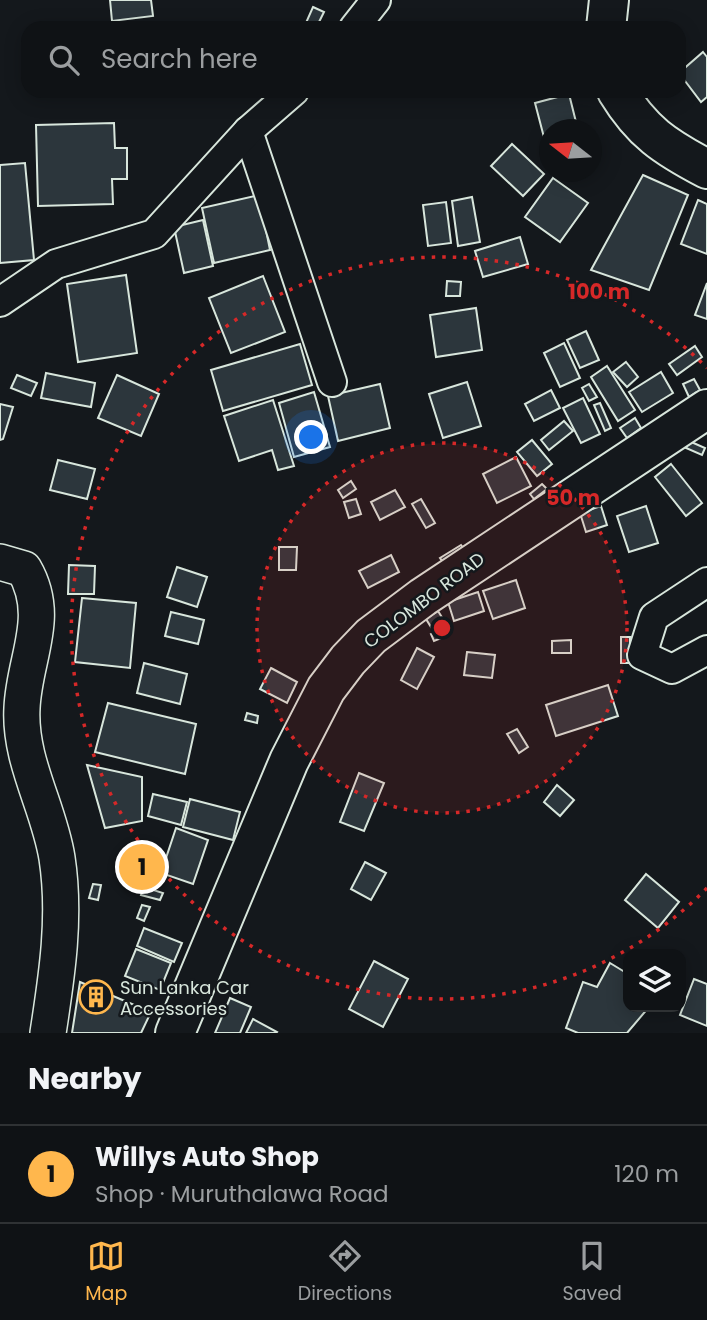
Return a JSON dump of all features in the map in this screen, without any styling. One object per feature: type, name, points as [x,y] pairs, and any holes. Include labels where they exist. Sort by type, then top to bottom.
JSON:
[{"type":"highway","points":[[607,21],[609,0]]},
{"type":"highway","points":[[622,98],[638,122],[652,136],[707,169]]},
{"type":"highway","name":"COLOMBO ROAD","points":[[175,1033],[289,761],[326,689],[348,660],[371,636],[423,597],[707,409]]},
{"type":"main road","points":[[0,562],[24,569],[34,585],[37,605],[37,628],[25,678],[22,709],[26,757],[56,856],[61,898],[56,977],[48,1033]]},
{"type":"street","points":[[360,21],[376,0]]},
{"type":"street","points":[[0,302],[56,264],[154,234],[248,131],[286,98]]},
{"type":"street","points":[[248,131],[332,382]]},
{"type":"street","points":[[707,582],[654,617],[642,655],[672,669],[707,650]]},
{"type":"building","points":[[110,0],[151,0],[153,16],[112,21]]},
{"type":"building","points":[[313,7],[324,12],[320,21],[307,21]]},
{"type":"building","points":[[703,52],[707,57],[707,97],[701,102],[686,82],[686,67]]},
{"type":"building","points":[[554,98],[570,98],[575,119],[539,119],[535,103]]},
{"type":"building","points":[[114,123],[115,148],[127,148],[127,179],[112,179],[113,204],[38,206],[36,125]]},
{"type":"building","points":[[512,144],[539,169],[539,179],[523,196],[491,166]]},
{"type":"building","points":[[25,163],[34,260],[0,263],[0,165]]},
{"type":"building","points":[[643,175],[688,195],[649,290],[591,270]]},
{"type":"building","points":[[550,182],[559,182],[588,203],[560,242],[525,217]]},
{"type":"building","points":[[259,195],[270,250],[214,263],[202,208]]},
{"type":"building","points":[[472,197],[480,242],[458,246],[452,201]]},
{"type":"building","points":[[698,200],[707,204],[707,254],[681,244]]},
{"type":"building","points":[[446,202],[451,243],[428,246],[423,205]]},
{"type":"building","points":[[203,220],[213,266],[184,273],[174,227]]},
{"type":"building","points":[[520,237],[528,264],[483,277],[475,251]]},
{"type":"building","points":[[126,275],[137,353],[78,362],[67,284]]},
{"type":"building","points":[[263,276],[285,332],[231,353],[209,298]]},
{"type":"building","points":[[447,281],[461,282],[460,296],[446,296]]},
{"type":"building","points":[[707,283],[707,319],[695,315]]},
{"type":"building","points":[[476,308],[482,350],[436,357],[430,315]]},
{"type":"building","points":[[586,331],[599,360],[580,368],[567,340]]},
{"type":"building","points":[[564,343],[580,378],[560,387],[544,353]]},
{"type":"building","points":[[300,344],[312,385],[223,411],[211,370]]},
{"type":"building","points":[[695,346],[702,357],[677,375],[669,364]]},
{"type":"building","points":[[626,362],[638,377],[627,387],[613,372]]},
{"type":"building","points":[[607,366],[635,410],[618,421],[591,377]]},
{"type":"building","points":[[661,372],[673,393],[642,412],[629,392]]},
{"type":"building","points":[[46,373],[95,383],[91,407],[41,398]]},
{"type":"building","points":[[17,375],[37,383],[31,396],[11,388]]},
{"type":"building","points":[[117,375],[159,394],[141,436],[98,418]]},
{"type":"building","points":[[694,379],[700,390],[689,397],[683,384]]},
{"type":"building","points":[[467,382],[481,426],[443,438],[429,394]]},
{"type":"building","points":[[380,384],[390,428],[338,441],[328,396]]},
{"type":"building","points":[[589,384],[597,397],[589,401],[582,388]]},
{"type":"building","points":[[551,390],[560,408],[534,421],[525,404]]},
{"type":"building","points":[[314,392],[330,447],[294,457],[279,403]]},
{"type":"building","points":[[583,398],[600,434],[581,443],[563,408]]},
{"type":"building","points":[[273,400],[294,466],[278,470],[272,450],[239,461],[224,416]]},
{"type":"building","points":[[600,403],[611,428],[605,431],[594,405]]},
{"type":"building","points":[[0,404],[13,407],[3,439],[0,440]]},
{"type":"building","points":[[635,418],[641,428],[627,438],[620,428]]},
{"type":"building","points":[[564,421],[573,431],[549,450],[541,440]]},
{"type":"building","points":[[532,440],[552,464],[537,476],[517,452]]},
{"type":"building","points":[[689,441],[705,448],[702,455],[686,448]]},
{"type":"building","points":[[516,457],[531,486],[497,503],[483,474]]},
{"type":"building","points":[[58,460],[95,469],[87,499],[50,490]]},
{"type":"building","points":[[671,464],[702,503],[686,516],[655,477]]},
{"type":"building","points":[[351,481],[356,489],[343,498],[338,490]]},
{"type":"building","points":[[542,484],[547,489],[534,499],[530,494]]},
{"type":"building","points":[[395,490],[405,507],[380,520],[371,502]]},
{"type":"building","points":[[356,499],[361,514],[349,518],[344,502]]},
{"type":"building","points":[[421,499],[435,523],[426,528],[412,504]]},
{"type":"building","points":[[601,506],[607,525],[586,532],[580,513]]},
{"type":"building","points":[[646,506],[658,543],[629,552],[617,516]]},
{"type":"building","points":[[461,545],[466,552],[445,565],[440,558]]},
{"type":"building","points":[[279,547],[297,547],[296,570],[279,570]]},
{"type":"building","points":[[391,555],[399,572],[368,588],[359,571]]},
{"type":"building","points":[[69,565],[95,566],[94,594],[68,594]]},
{"type":"building","points":[[177,567],[207,577],[197,607],[167,597]]},
{"type":"building","points":[[516,580],[525,608],[493,619],[483,591]]},
{"type":"building","points":[[478,592],[484,611],[454,621],[448,602]]},
{"type":"building","points":[[82,598],[136,603],[130,668],[75,662]]},
{"type":"building","points":[[438,611],[443,619],[431,627],[426,619]]},
{"type":"building","points":[[171,612],[204,620],[198,644],[165,636]]},
{"type":"building","points":[[442,630],[444,637],[434,641],[431,634]]},
{"type":"building","points":[[621,637],[630,637],[630,663],[621,663]]},
{"type":"building","points":[[571,640],[571,653],[552,653],[552,641]]},
{"type":"building","points":[[417,648],[434,657],[417,689],[401,680]]},
{"type":"building","points":[[467,652],[495,655],[492,678],[464,675]]},
{"type":"building","points":[[144,663],[187,674],[180,704],[137,693]]},
{"type":"building","points":[[271,668],[297,682],[287,703],[260,689]]},
{"type":"building","points":[[608,685],[618,716],[556,736],[546,705]]},
{"type":"building","points":[[108,703],[196,724],[185,774],[95,752]]},
{"type":"building","points":[[247,713],[258,716],[257,723],[245,720]]},
{"type":"building","points":[[517,729],[528,747],[519,753],[507,734]]},
{"type":"building","points":[[87,765],[142,777],[142,821],[105,828]]},
{"type":"building","points":[[359,773],[384,783],[364,831],[340,822]]},
{"type":"building","points":[[557,785],[574,800],[560,816],[544,802]]},
{"type":"building","points":[[153,794],[187,802],[181,825],[148,816]]},
{"type":"building","points":[[190,799],[240,812],[233,840],[183,827]]},
{"type":"building","points":[[176,828],[208,840],[193,884],[161,873]]},
{"type":"building","points":[[365,862],[386,873],[371,900],[351,889]]},
{"type":"building","points":[[646,874],[679,902],[658,928],[625,900]]},
{"type":"building","points":[[93,884],[101,885],[98,900],[89,898]]},
{"type":"building","points":[[144,887],[163,893],[160,900],[141,895]]},
{"type":"building","points":[[142,905],[150,907],[144,921],[137,918]]},
{"type":"building","points":[[144,928],[182,943],[174,962],[137,946]]},
{"type":"building","points":[[136,949],[171,963],[160,990],[125,976]]},
{"type":"building","points":[[374,961],[408,979],[383,1027],[349,1009]]},
{"type":"building","points":[[610,963],[623,971],[623,1012],[645,1012],[627,1033],[578,1033],[566,1028],[583,982],[597,987]]},
{"type":"building","points":[[694,979],[707,984],[707,1026],[680,1015],[681,1012],[686,1012],[686,1000]]},
{"type":"building","name":"Sun Lanka Car Accessories","points":[[80,982],[151,1012],[141,1033],[72,1033]]},
{"type":"building","points":[[230,998],[251,1007],[240,1033],[215,1033]]},
{"type":"building","points":[[253,1019],[277,1032],[246,1033]]},
{"type":"place","name":"Willys Auto Shop","points":[[142,867]]},
{"type":"place","name":"Sun Lanka Car Accessories","points":[[96,997]]}]
